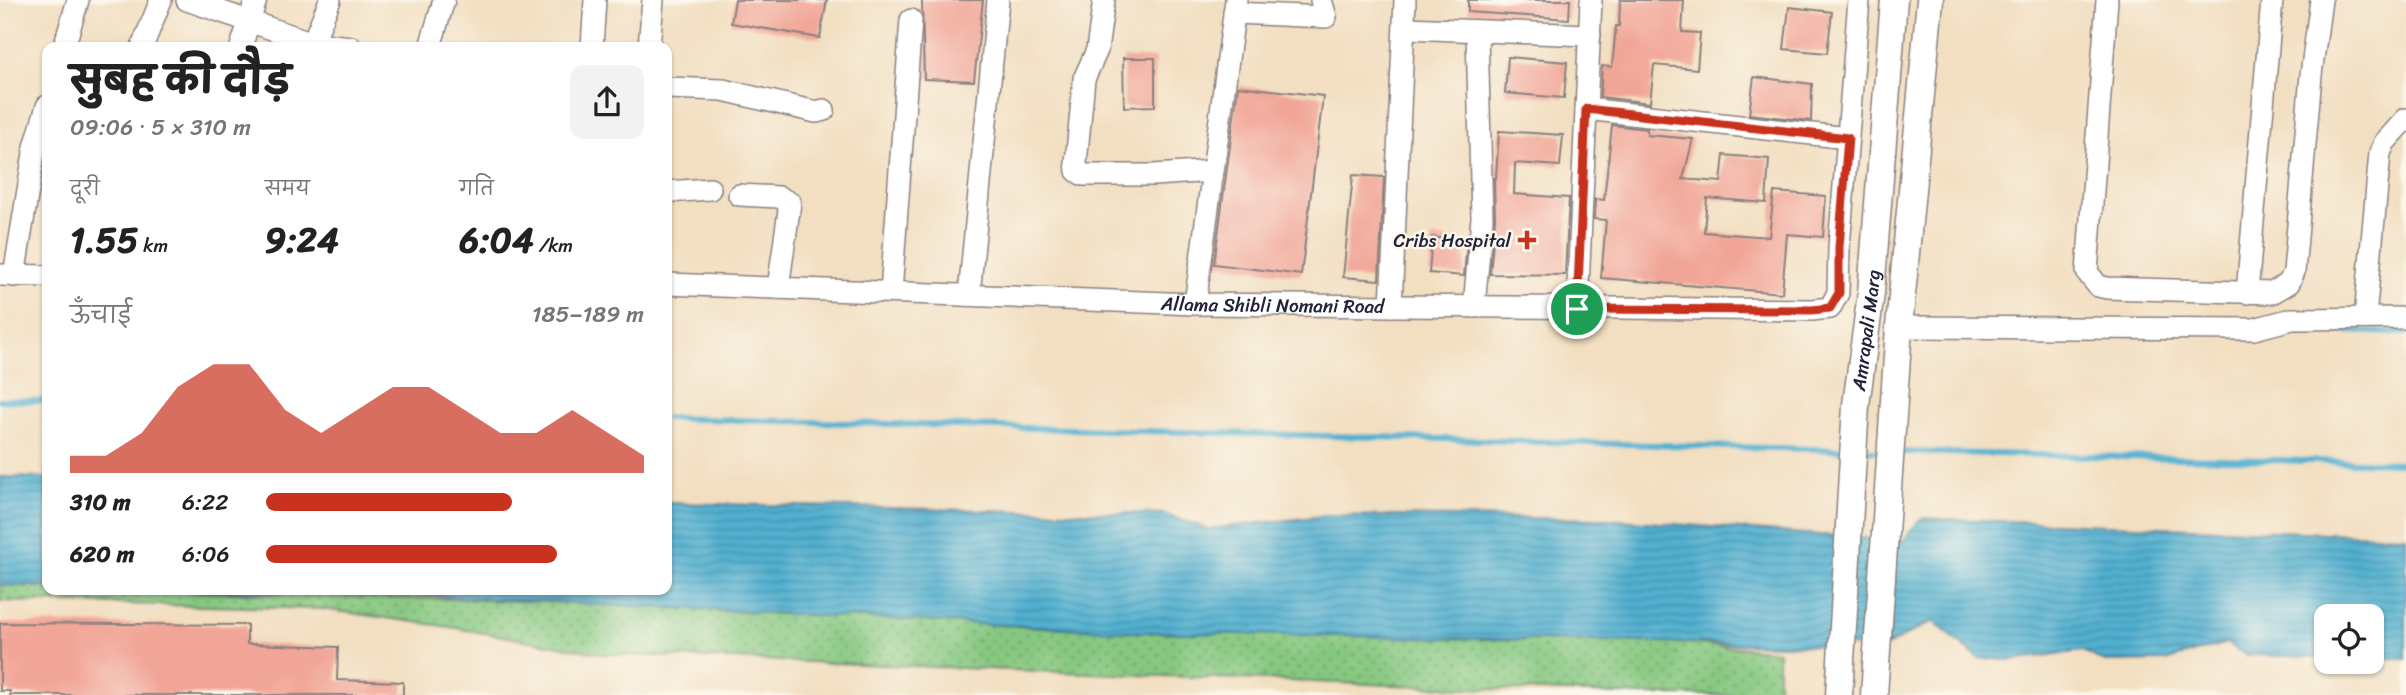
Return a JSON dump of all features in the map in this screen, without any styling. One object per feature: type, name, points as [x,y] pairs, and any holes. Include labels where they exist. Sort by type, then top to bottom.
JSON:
[{"type":"main road","name":"Amrapali Marg","points":[[1839,695],[1856,405],[1871,293],[1894,0]]},
{"type":"main road","name":"Amrapali Marg","points":[[1874,695],[1899,327],[1930,0]]},
{"type":"street","points":[[65,42],[78,0]]},
{"type":"street","points":[[144,42],[162,0]]},
{"type":"street","points":[[187,0],[303,42]]},
{"type":"street","points":[[242,42],[256,0]]},
{"type":"street","points":[[313,42],[330,0]]},
{"type":"street","points":[[431,42],[444,0]]},
{"type":"street","points":[[592,42],[595,0]]},
{"type":"street","points":[[649,42],[653,0]]},
{"type":"street","points":[[969,295],[998,0]]},
{"type":"street","points":[[1104,0],[1097,50],[1084,79],[1077,171],[1083,175],[1142,175],[1213,170]]},
{"type":"street","points":[[1195,304],[1235,7],[1326,17],[1321,0]]},
{"type":"street","points":[[1391,306],[1405,0]]},
{"type":"street","points":[[1577,309],[1591,0]]},
{"type":"street","points":[[1859,0],[1839,247],[1839,293],[1871,293]]},
{"type":"street","points":[[2106,0],[2087,272],[2098,285],[2107,288],[2247,293],[2272,293],[2281,289],[2289,283],[2294,272],[2311,75],[2321,0]]},
{"type":"street","points":[[2247,293],[2272,0]]},
{"type":"street","points":[[891,292],[911,20]]},
{"type":"street","points":[[1405,28],[1477,33],[1590,35]]},
{"type":"street","points":[[1474,307],[1482,218],[1477,33]]},
{"type":"street","points":[[672,88],[723,90],[816,112],[824,110]]},
{"type":"street","points":[[1586,109],[1848,138]]},
{"type":"street","points":[[2365,318],[2380,153],[2385,142],[2406,119]]},
{"type":"street","points":[[42,123],[7,275],[42,276]]},
{"type":"street","points":[[672,192],[710,189]]},
{"type":"street","points":[[739,195],[779,197],[790,203],[778,288]]},
{"type":"street","name":"Allama Shibli Nomani Road","points":[[672,284],[1195,304],[1577,309],[1812,310],[1830,308],[1839,293]]},
{"type":"street","points":[[1899,327],[2254,329],[2292,319],[2406,318]]},
{"type":"green space","points":[[0,585],[42,587],[42,595],[309,595],[778,609],[1214,601],[1778,651],[1778,695],[1643,695],[604,654],[450,627],[322,609],[0,601]]},
{"type":"water","points":[[0,477],[42,478],[42,586],[0,585]]},
{"type":"water","points":[[672,503],[1163,514],[1209,529],[1330,515],[1604,519],[1903,541],[1921,518],[2406,536],[2406,659],[2384,658],[2384,604],[2314,604],[2314,657],[2246,655],[2226,643],[2165,661],[2105,662],[2083,651],[2010,660],[1978,658],[1933,621],[1885,647],[1142,632],[415,595],[672,595]]},
{"type":"building","points":[[735,0],[827,0],[820,38],[731,23]]},
{"type":"building","points":[[922,0],[983,0],[974,81],[924,79]]},
{"type":"building","points":[[1468,0],[1570,0],[1569,19],[1468,12]]},
{"type":"building","points":[[1620,0],[1684,0],[1682,32],[1700,33],[1697,69],[1654,65],[1650,103],[1600,97],[1602,66],[1612,67]]},
{"type":"building","points":[[1789,7],[1832,12],[1827,53],[1784,49]]},
{"type":"building","points":[[1508,57],[1567,62],[1564,98],[1505,93]]},
{"type":"building","points":[[1123,58],[1155,58],[1155,106],[1124,107]]},
{"type":"building","points":[[1754,77],[1812,84],[1811,121],[1749,114]]},
{"type":"building","points":[[1238,86],[1323,96],[1301,275],[1214,264]]},
{"type":"building","points":[[1612,125],[1647,129],[1647,135],[1693,139],[1683,179],[1721,182],[1724,155],[1769,159],[1766,203],[1707,198],[1704,232],[1769,237],[1774,192],[1826,196],[1823,237],[1787,234],[1782,293],[1601,278],[1606,220],[1594,219],[1595,199],[1604,200]]},
{"type":"building","points":[[1499,131],[1563,135],[1560,166],[1515,163],[1514,194],[1569,198],[1565,275],[1490,274]]},
{"type":"building","points":[[1353,175],[1384,177],[1379,280],[1343,277]]},
{"type":"building","points":[[1432,237],[1467,242],[1464,276],[1429,273]]},
{"type":"building","points":[[0,623],[247,625],[247,644],[338,647],[337,680],[403,682],[403,695],[10,695],[10,691],[0,691]]},
{"type":"waterway","points":[[2310,330],[2406,333]]},
{"type":"waterway","points":[[0,400],[42,401]]},
{"type":"waterway","points":[[672,418],[1847,450]]},
{"type":"waterway","points":[[1858,451],[1886,451]]},
{"type":"waterway","points":[[1897,452],[2406,463]]},
{"type":"place","name":"Cribs Hospital","points":[[1527,240]]},
{"type":"route","points":[[1586,109],[1848,138],[1839,247],[1839,293],[1830,308],[1577,309],[1586,109]]}]
